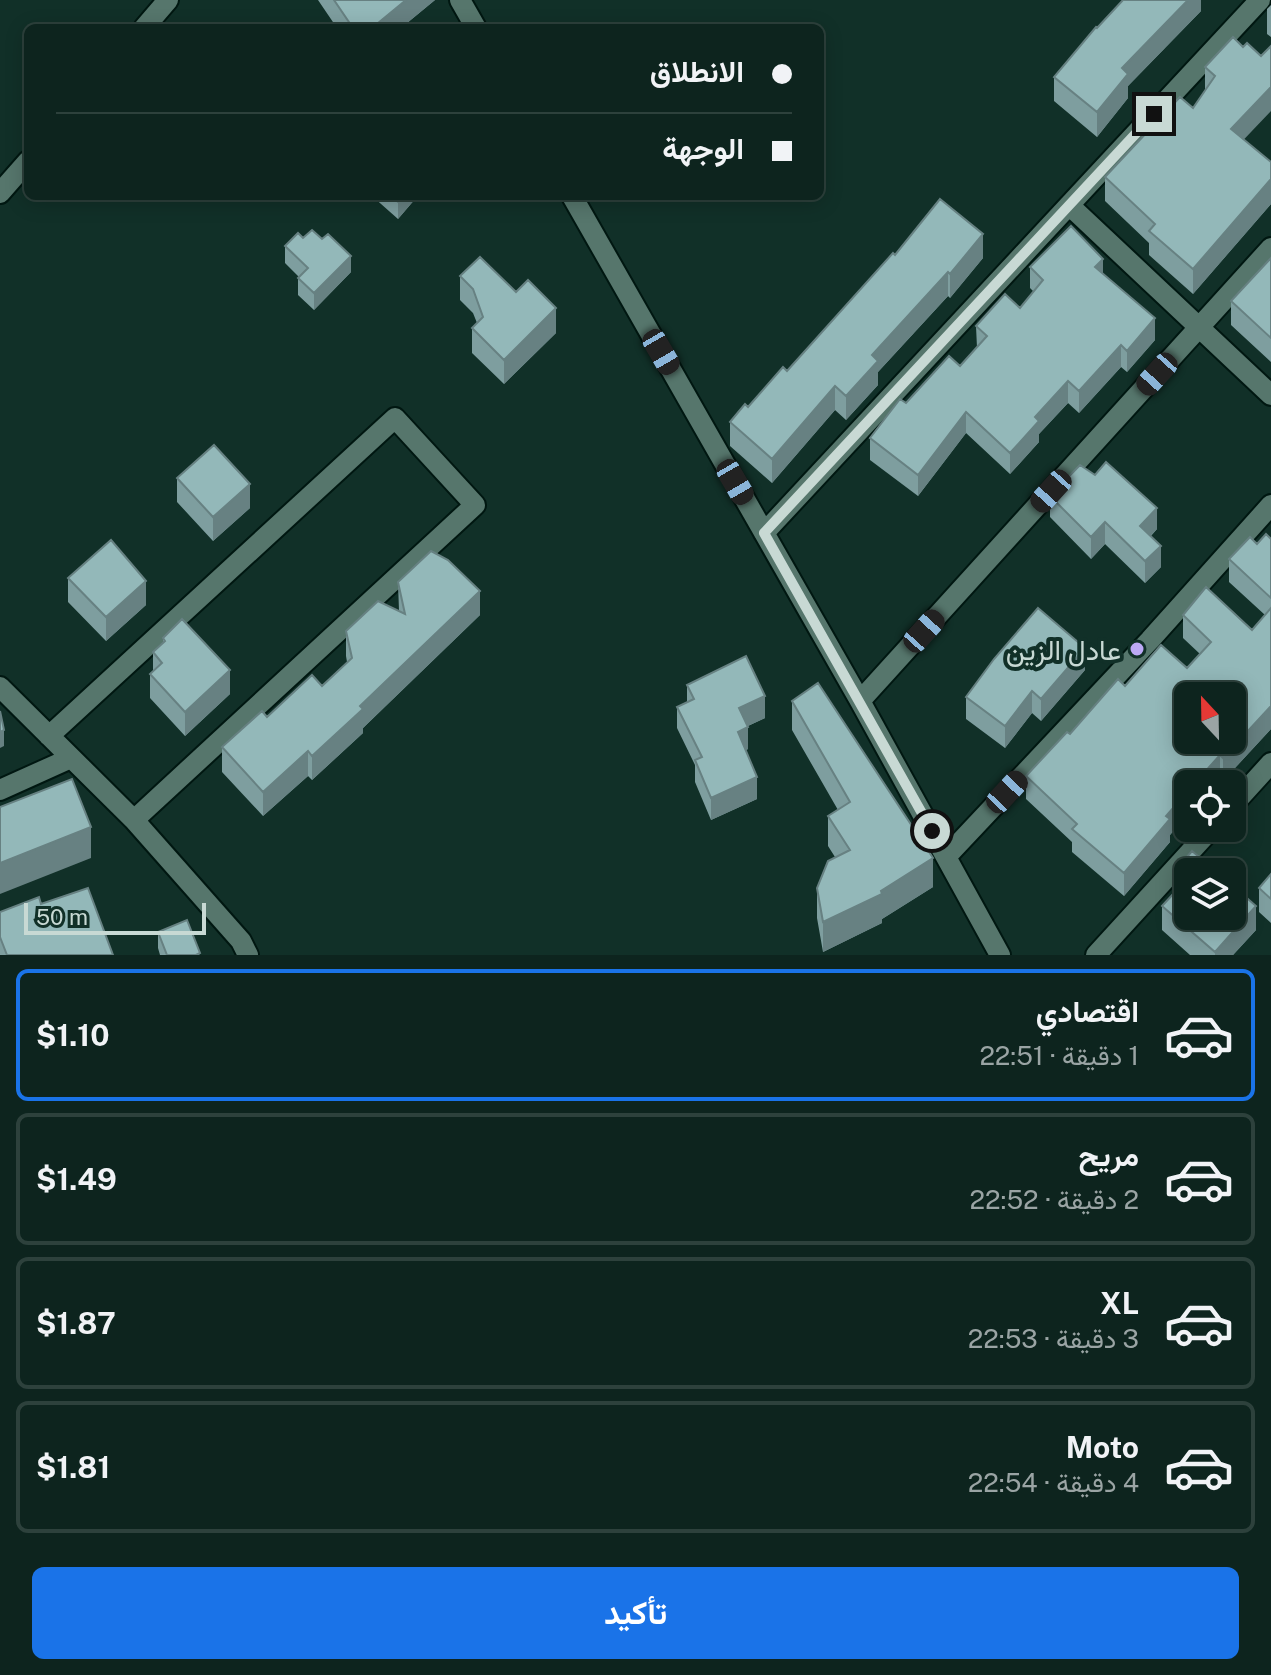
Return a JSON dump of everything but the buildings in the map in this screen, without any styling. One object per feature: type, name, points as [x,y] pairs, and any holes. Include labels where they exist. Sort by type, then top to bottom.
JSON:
[{"type":"street","points":[[147,24],[168,0]]},
{"type":"street","points":[[460,0],[474,24]]},
{"type":"street","points":[[764,533],[1260,0]]},
{"type":"street","points":[[0,193],[24,166]]},
{"type":"street","points":[[574,200],[860,701],[1000,955]]},
{"type":"street","points":[[1069,205],[1271,395]]},
{"type":"street","points":[[860,701],[1271,248]]},
{"type":"street","points":[[49,736],[395,418],[475,505],[134,820]]},
{"type":"street","points":[[946,857],[1150,640],[1271,505]]},
{"type":"street","points":[[0,687],[134,820],[241,941],[248,955]]},
{"type":"street","points":[[0,790],[71,758]]},
{"type":"street","points":[[1246,791],[1271,763]]},
{"type":"street","points":[[1096,955],[1199,842]]},
{"type":"place","name":"عادل الزين","points":[[1137,649]]},
{"type":"route","points":[[932,831],[764,533],[1154,114]]}]
